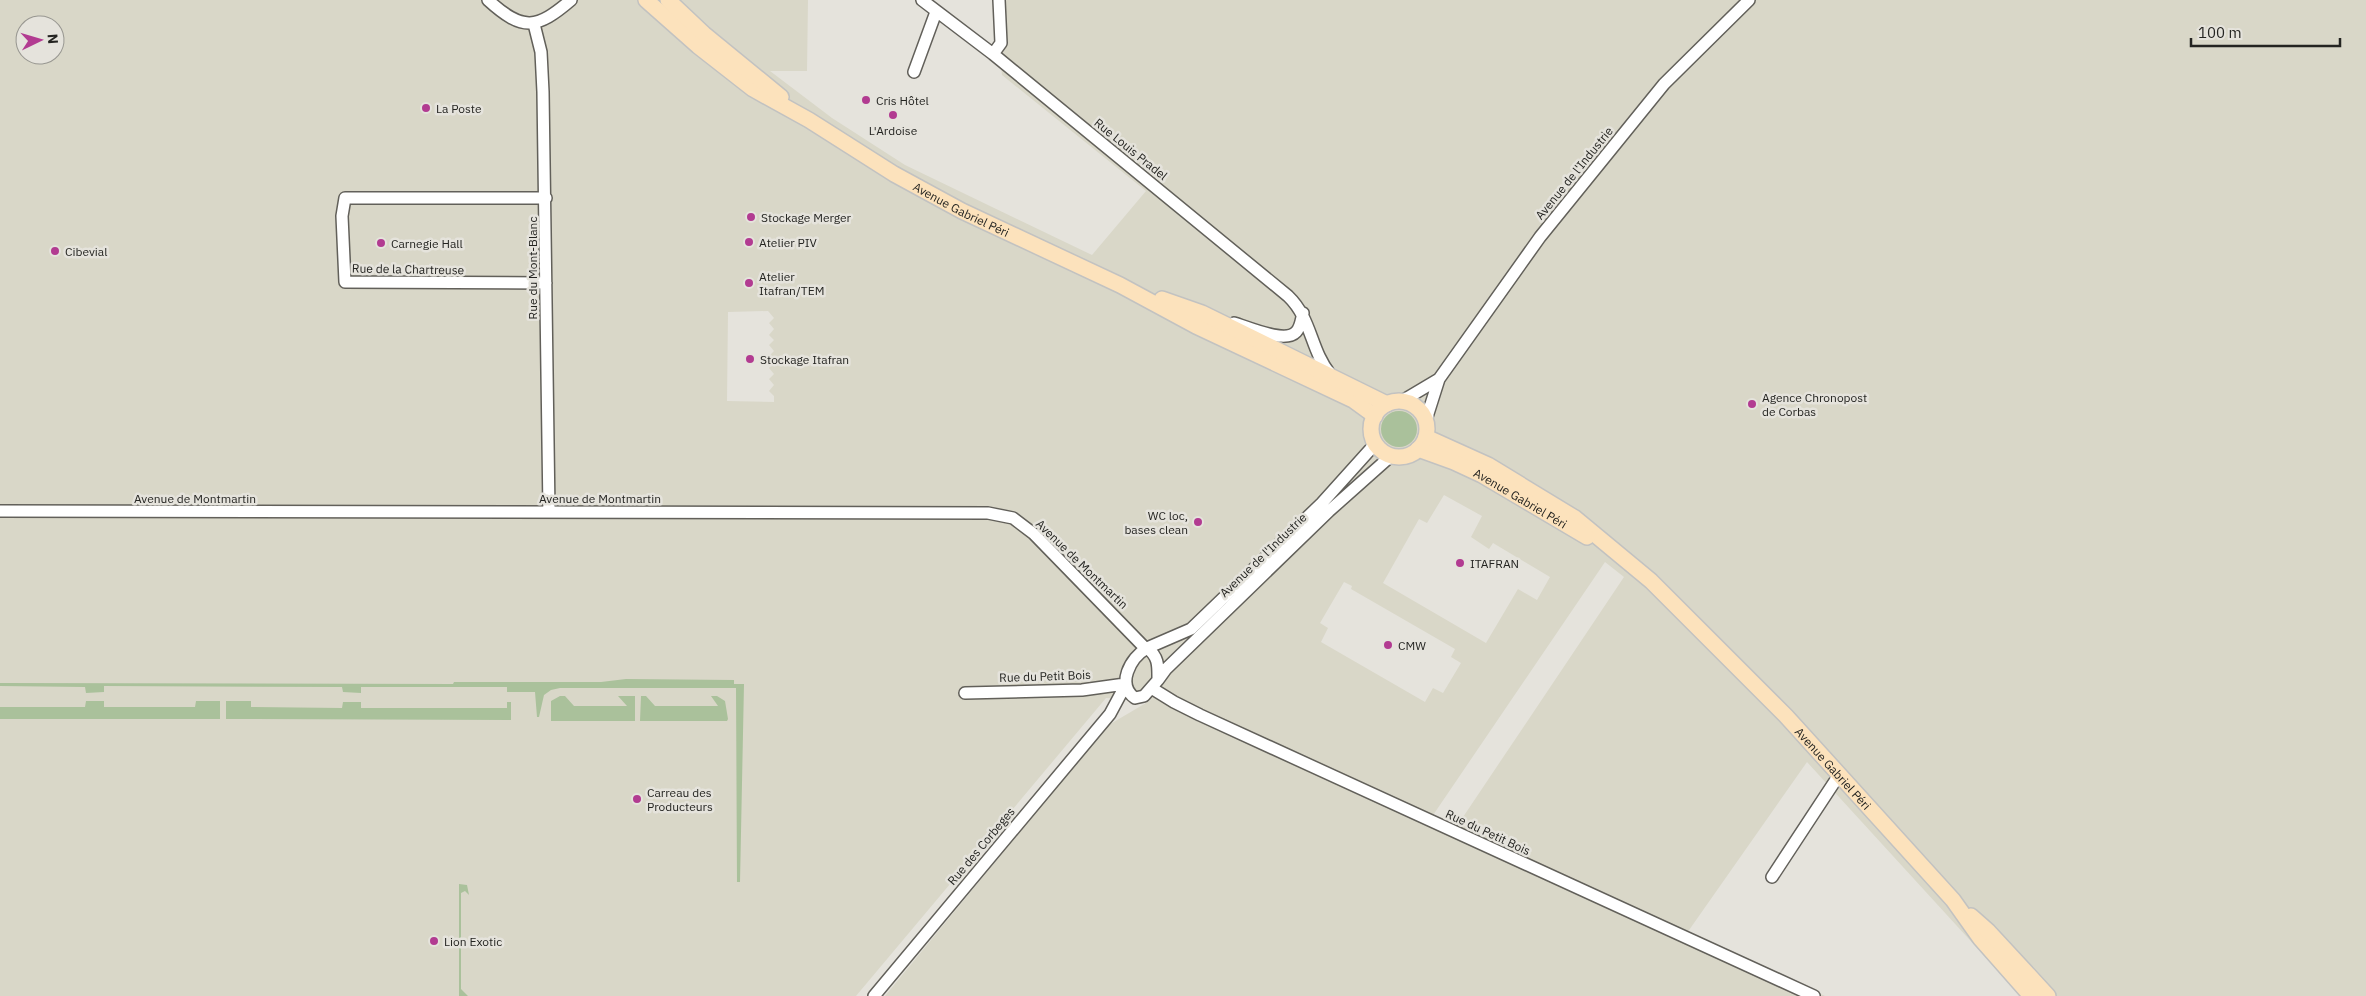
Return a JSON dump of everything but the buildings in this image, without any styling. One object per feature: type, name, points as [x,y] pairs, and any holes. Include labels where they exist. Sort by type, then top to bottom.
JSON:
[{"type":"main road","name":"Avenue Gabriel Péri","points":[[646,0],[698,46],[753,89],[809,120],[894,174],[962,211],[1037,248],[1120,285],[1196,326],[1354,400],[1375,416]]},
{"type":"main road","name":"Avenue Gabriel Péri","points":[[668,0],[704,34],[809,120]]},
{"type":"main road","name":"Avenue Gabriel Péri","points":[[1120,285],[1202,313],[1333,378],[1395,402]]},
{"type":"main road","points":[[1395,402],[1417,407],[1426,420],[1422,443],[1404,456],[1392,456],[1383,451],[1376,443],[1372,430],[1375,416],[1395,402]]},
{"type":"main road","name":"Avenue Gabriel Péri","points":[[1422,443],[1620,554],[1651,581],[1776,706],[1953,900],[1980,938],[2031,996]]},
{"type":"main road","points":[[1953,900],[1988,931],[2048,996]]},
{"type":"street","points":[[488,0],[506,16],[534,24],[550,18],[572,0]]},
{"type":"street","points":[[550,18],[564,0]]},
{"type":"street","name":"Rue Louis Pradel","points":[[922,0],[993,54],[1288,296],[1303,313],[1320,362],[1333,378]]},
{"type":"street","points":[[993,54],[1001,43],[999,0]]},
{"type":"street","name":"Avenue de l'Industrie","points":[[1426,420],[1439,378],[1540,236],[1664,84],[1748,0]]},
{"type":"street","points":[[914,72],[936,12]]},
{"type":"street","name":"Rue du Mont-Blanc","points":[[534,24],[541,52],[544,92],[549,512]]},
{"type":"street","name":"Rue de la Chartreuse","points":[[546,198],[345,198],[342,216],[345,282],[546,283]]},
{"type":"street","points":[[1202,313],[1283,337],[1296,332],[1300,326],[1303,313]]},
{"type":"street","name":"Avenue de l'Industrie","points":[[1395,402],[1439,378]]},
{"type":"street","name":"Avenue de l'Industrie","points":[[1146,648],[1191,629],[1322,503],[1376,443]]},
{"type":"street","name":"Avenue de l'Industrie","points":[[1156,684],[1166,669],[1323,516],[1392,456]]},
{"type":"street","name":"Avenue de Montmartin","points":[[0,511],[988,513],[1013,518],[1034,534],[1146,648],[1155,654],[1158,664],[1156,684]]},
{"type":"street","name":"Rue des Corbeges","points":[[874,996],[1110,714],[1125,685],[1132,664],[1146,648]]},
{"type":"street","name":"Rue des Corbeges","points":[[1110,714],[1136,698],[1144,696],[1156,684]]},
{"type":"street","name":"Rue du Petit Bois","points":[[1156,684],[1174,702],[1200,715],[1814,996]]},
{"type":"street","points":[[1125,685],[1128,693],[1136,698]]},
{"type":"street","name":"Rue du Petit Bois","points":[[966,692],[1082,690],[1125,685]]},
{"type":"street","points":[[1772,877],[1839,775]]},
{"type":"shaded area","points":[[0,0],[808,0],[807,71],[770,71],[832,118],[905,165],[1092,255],[1146,191],[1002,75],[994,0],[2366,0],[2366,996],[2021,996],[1807,762],[1687,933],[1825,996],[885,996],[1107,726],[1151,700],[1106,698],[856,996],[0,996]],"holes":[[[768,311],[774,318],[769,323],[774,329],[769,335],[774,340],[769,345],[774,351],[769,356],[774,362],[769,368],[774,374],[769,379],[774,385],[769,391],[774,396],[774,402],[727,401],[728,312]],[[1444,495],[1482,516],[1471,537],[1489,549],[1493,543],[1550,577],[1537,600],[1518,589],[1486,643],[1383,583],[1419,519],[1427,523]],[[1605,562],[1624,577],[1451,835],[1427,824]],[[1344,582],[1352,586],[1351,589],[1455,649],[1451,657],[1461,663],[1443,693],[1433,688],[1425,702],[1321,642],[1328,628],[1320,623]]]},
{"type":"green space","points":[[1399,411],[1406,412],[1412,416],[1416,422],[1416,436],[1412,442],[1406,446],[1399,447],[1392,446],[1386,442],[1382,436],[1381,429],[1382,422],[1386,416],[1392,412]]},
{"type":"green space","points":[[626,679],[734,680],[734,684],[744,684],[740,882],[737,882],[736,688],[560,688],[551,690],[544,695],[539,717],[537,717],[535,692],[507,692],[507,687],[361,687],[361,693],[343,692],[342,687],[104,686],[104,692],[86,693],[85,687],[0,686],[0,683],[453,684],[454,682],[601,682]]},
{"type":"green space","points":[[560,696],[565,696],[574,706],[627,706],[618,696],[635,696],[635,721],[551,721],[551,701]]},
{"type":"green space","points":[[641,696],[646,696],[655,706],[718,706],[711,696],[717,696],[725,701],[728,719],[727,721],[640,721]]},
{"type":"green space","points":[[86,701],[104,701],[104,707],[195,707],[196,701],[220,701],[220,719],[0,719],[0,707],[85,707]]},
{"type":"green space","points":[[226,701],[251,701],[251,707],[342,708],[343,702],[361,702],[361,708],[507,708],[507,702],[511,702],[511,720],[226,719]]},
{"type":"green space","points":[[459,884],[467,885],[469,895],[465,891],[461,893],[461,989],[468,996],[459,996]]},
{"type":"place","name":"Cris Hôtel","points":[[866,100]]},
{"type":"place","name":"La Poste","points":[[426,108]]},
{"type":"place","name":"L'Ardoise","points":[[893,115]]},
{"type":"place","name":"Stockage Merger","points":[[751,217]]},
{"type":"place","name":"Atelier PIV","points":[[749,242]]},
{"type":"place","name":"Carnegie Hall","points":[[381,243]]},
{"type":"place","name":"Cibevial","points":[[55,251]]},
{"type":"place","name":"Atelier Itafran/TEM","points":[[749,283]]},
{"type":"place","name":"Stockage Itafran","points":[[750,359]]},
{"type":"place","name":"Agence Chronopost de Corbas","points":[[1752,404]]},
{"type":"place","name":"WC loc, bases clean","points":[[1198,522]]},
{"type":"place","name":"ITAFRAN","points":[[1460,563]]},
{"type":"place","name":"CMW","points":[[1388,645]]},
{"type":"place","name":"Carreau des Producteurs","points":[[637,799]]},
{"type":"place","name":"Lion Exotic","points":[[434,941]]}]
